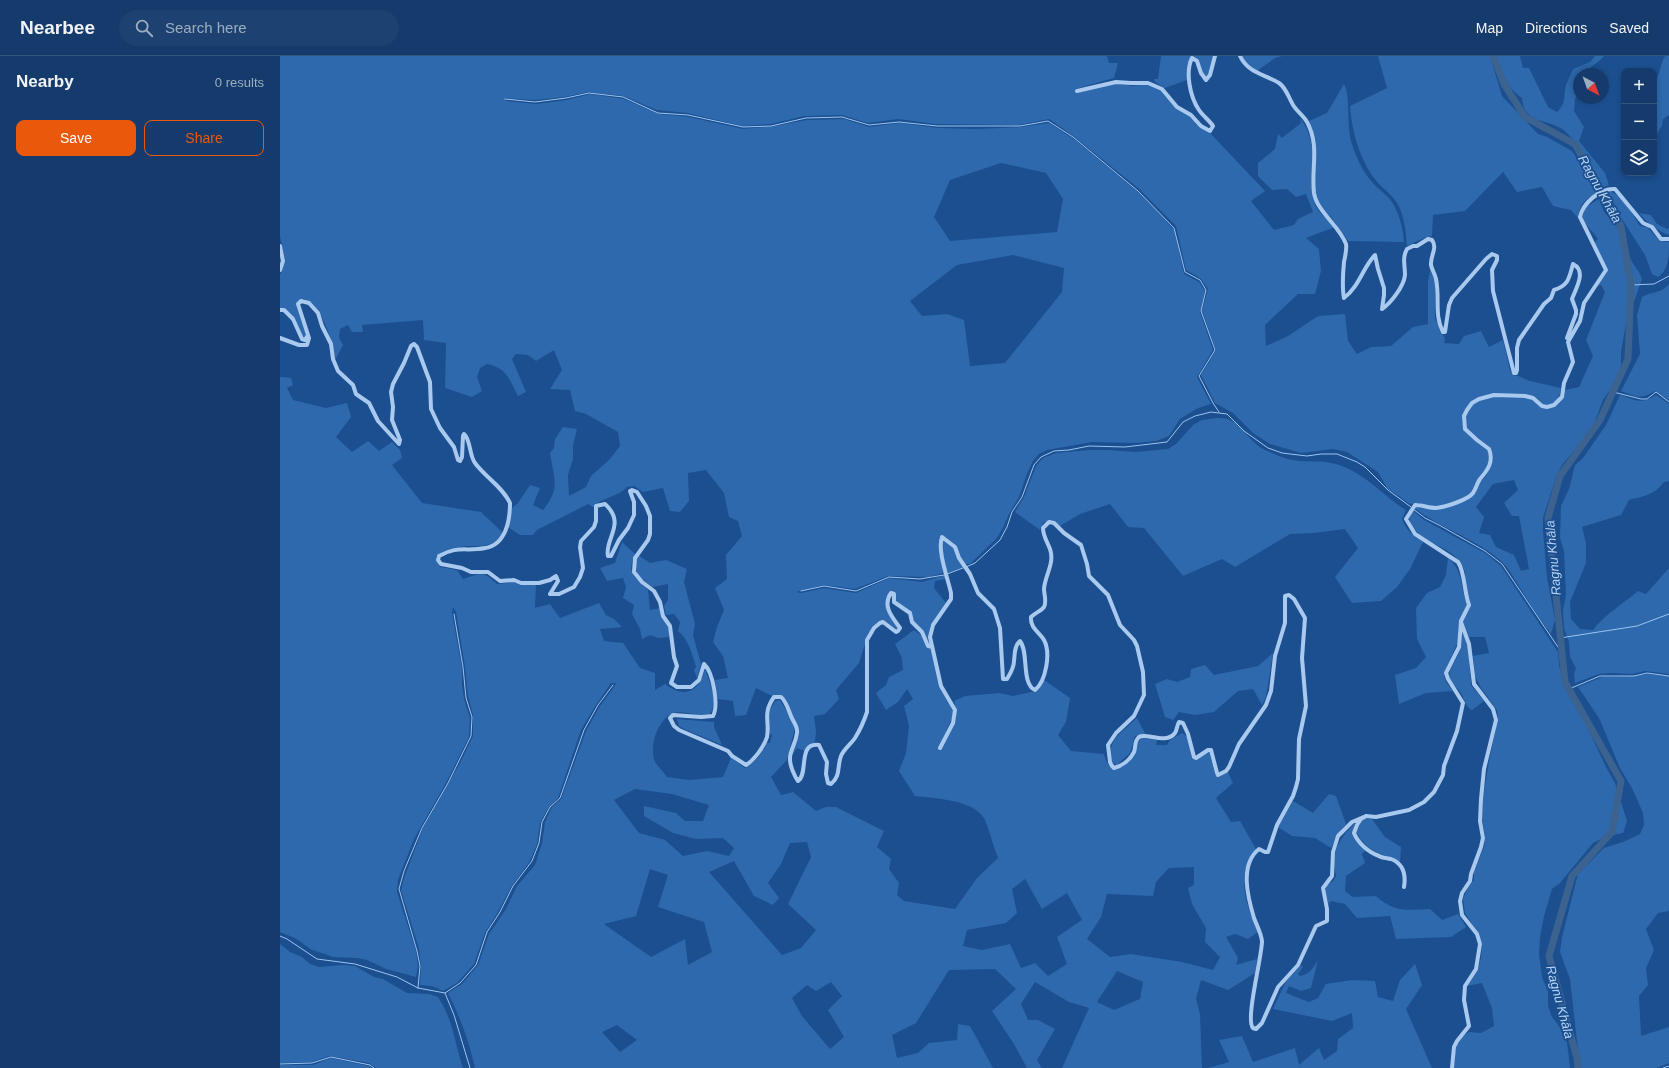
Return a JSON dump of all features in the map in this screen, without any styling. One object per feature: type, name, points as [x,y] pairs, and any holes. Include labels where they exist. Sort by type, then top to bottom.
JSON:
[{"type":"street","points":[[1077,91],[1116,82],[1148,83],[1162,89],[1177,107],[1191,115],[1201,126],[1210,131],[1213,126],[1199,110],[1188,79],[1189,64],[1192,58],[1197,61],[1201,73],[1206,80],[1210,75],[1215,56]]},
{"type":"street","points":[[940,748],[954,723],[955,710],[941,686],[930,637],[933,625],[951,598],[942,556],[940,541],[942,537],[955,547],[959,558],[970,574],[978,593],[994,609],[1000,628],[1003,679],[1007,679],[1010,674],[1014,662],[1015,649],[1020,641],[1023,648],[1026,673],[1030,687],[1035,690],[1045,672],[1046,643],[1032,626],[1031,621],[1032,617],[1044,607],[1044,589],[1050,568],[1051,556],[1050,549],[1043,534],[1043,528],[1049,522],[1054,523],[1064,533],[1081,545],[1089,576],[1108,595],[1120,625],[1138,646],[1143,672],[1144,695],[1134,716],[1116,733],[1108,746],[1108,755],[1114,768],[1119,767],[1131,757],[1136,740],[1140,737],[1170,738],[1176,732],[1179,722],[1183,723],[1188,734],[1194,757],[1196,758],[1208,750],[1211,750],[1215,770],[1218,775],[1226,772],[1239,744],[1266,705],[1271,691],[1275,656],[1285,623],[1285,596],[1289,595],[1294,599],[1305,618],[1302,658],[1306,706],[1299,739],[1298,779],[1295,791],[1277,825],[1268,852],[1259,849],[1249,864],[1248,870],[1247,890],[1254,918],[1262,940],[1250,1024],[1256,1029],[1262,1022],[1278,987],[1298,965],[1316,926],[1327,921],[1327,909],[1323,888],[1332,876],[1333,852],[1338,836],[1352,822],[1366,816],[1376,817],[1409,810],[1418,806],[1429,798],[1440,781],[1463,707],[1462,699],[1448,679],[1446,673],[1458,647],[1461,621],[1469,605],[1465,596],[1460,566],[1448,555],[1415,534],[1406,520],[1415,506],[1436,508],[1469,497],[1474,493],[1480,479],[1487,471],[1491,459],[1489,449],[1470,435],[1465,429],[1463,422],[1464,416],[1472,403],[1486,396],[1494,395],[1533,398],[1542,406],[1547,407],[1554,405],[1562,397],[1564,383],[1573,362],[1567,337],[1576,314],[1572,299],[1580,279],[1581,272],[1578,266],[1573,264],[1565,286],[1554,290],[1551,298],[1544,304],[1519,340],[1517,348],[1516,373],[1514,373],[1493,291],[1492,270],[1497,260],[1497,256],[1492,254],[1452,298],[1449,305],[1445,332],[1443,332],[1437,318],[1436,279],[1431,266],[1435,247],[1432,240],[1428,239],[1418,246],[1413,246],[1407,249],[1404,259],[1405,276],[1391,302],[1382,309],[1384,288],[1375,255],[1369,261],[1355,285],[1344,298],[1346,246],[1331,219],[1319,208],[1314,194],[1314,149],[1312,136],[1307,121],[1292,104],[1287,93],[1280,84],[1255,73],[1244,63],[1240,56]]},
{"type":"street","points":[[1568,342],[1580,321],[1584,303],[1606,270],[1580,217],[1586,203],[1605,190],[1615,189],[1643,223],[1652,227],[1661,239],[1669,239]]},
{"type":"street","points":[[280,246],[283,261],[280,270]]},
{"type":"street","points":[[280,338],[304,346],[308,343],[308,334],[298,304],[301,301],[309,303],[318,313],[322,326],[331,344],[333,358],[338,371],[353,385],[356,394],[369,403],[378,421],[399,444],[400,440],[392,420],[393,407],[391,392],[393,384],[411,346],[414,344],[417,346],[430,382],[431,409],[440,428],[454,447],[458,460],[460,461],[462,457],[464,434],[467,437],[473,460],[508,498],[510,503],[507,524],[500,541],[484,549],[458,549],[446,552],[439,556],[438,560],[442,564],[462,568],[471,572],[488,572],[500,581],[514,580],[521,583],[539,583],[550,580],[556,576],[558,582],[550,594],[559,594],[574,587],[580,577],[583,568],[580,547],[581,541],[594,527],[596,521],[596,506],[605,504],[614,521],[614,532],[607,552],[608,556],[611,556],[634,515],[634,502],[630,491],[632,490],[637,492],[646,506],[650,516],[650,534],[648,540],[635,558],[633,569],[637,577],[657,596],[663,609],[663,616],[670,626],[674,657],[678,666],[671,683],[678,687],[691,687],[699,680],[704,664],[711,680],[715,698],[716,707],[713,716],[700,717],[673,715],[670,718],[674,726],[679,730],[728,751],[732,756],[746,765],[750,763],[760,750],[767,737],[768,706],[774,697],[781,697],[785,700],[797,728],[789,761],[795,778],[798,781],[801,779],[803,774],[804,758],[810,746],[815,744],[821,747],[827,762],[826,774],[828,783],[831,784],[834,782],[838,776],[842,754],[855,737],[867,712],[867,646],[869,637],[880,623],[887,624],[896,632],[900,628],[887,608],[891,593],[893,592],[895,595],[894,602],[896,605],[910,613],[912,622],[922,632],[928,646],[932,647]]},
{"type":"street","points":[[280,310],[284,310],[293,318],[302,339],[305,340],[308,334]]},
{"type":"street","points":[[1452,1068],[1454,1047],[1469,1026],[1464,1000],[1465,986],[1476,969],[1480,944],[1477,934],[1462,915],[1460,901],[1462,893],[1470,881],[1471,874],[1481,847],[1482,838],[1480,804],[1484,769],[1496,720],[1493,709],[1474,684],[1469,644],[1461,621]]},
{"type":"street","points":[[1366,816],[1361,819],[1357,825],[1354,833],[1357,839],[1371,852],[1396,861],[1401,866],[1406,878],[1404,888]]},
{"type":"shaded area","points":[[280,56],[1107,56],[1109,63],[1118,63],[1114,78],[1075,89],[1077,93],[1117,83],[1132,86],[1148,84],[1162,90],[1177,108],[1190,116],[1211,134],[1265,191],[1251,201],[1274,230],[1294,225],[1298,219],[1313,212],[1306,194],[1296,197],[1287,189],[1272,190],[1258,176],[1258,163],[1275,149],[1278,134],[1282,138],[1301,123],[1300,118],[1305,125],[1311,141],[1313,193],[1315,204],[1318,210],[1335,227],[1306,238],[1319,249],[1321,271],[1315,294],[1298,294],[1265,325],[1266,346],[1288,336],[1318,316],[1345,314],[1348,341],[1357,354],[1371,347],[1391,346],[1413,327],[1428,324],[1428,282],[1430,270],[1435,280],[1435,318],[1445,339],[1444,343],[1459,344],[1464,336],[1481,331],[1489,347],[1503,340],[1510,370],[1513,375],[1530,381],[1561,388],[1559,398],[1555,403],[1550,405],[1544,405],[1534,397],[1489,394],[1465,410],[1464,430],[1483,445],[1489,456],[1483,474],[1472,492],[1459,500],[1435,506],[1410,504],[1387,488],[1378,472],[1347,452],[1333,449],[1301,453],[1270,444],[1253,433],[1233,413],[1215,403],[1201,375],[1216,350],[1202,311],[1208,289],[1200,278],[1186,270],[1176,226],[1138,188],[1072,135],[1049,119],[1019,125],[935,124],[898,119],[868,123],[842,115],[804,116],[771,124],[742,126],[687,113],[657,110],[623,96],[588,92],[564,97],[534,100],[505,98],[506,101],[536,104],[567,100],[590,94],[624,99],[659,114],[689,117],[743,129],[774,126],[807,120],[844,119],[869,127],[900,123],[938,128],[975,129],[1021,127],[1049,123],[1074,139],[1138,192],[1158,212],[1174,230],[1184,274],[1199,282],[1205,291],[1200,312],[1213,350],[1197,377],[1211,404],[1198,408],[1180,419],[1169,436],[1156,441],[1136,443],[1092,442],[1047,450],[1039,454],[1033,461],[1028,471],[1019,497],[1003,528],[996,539],[970,564],[965,564],[946,537],[939,537],[943,573],[929,577],[888,576],[855,589],[824,585],[796,592],[801,593],[824,588],[856,593],[889,578],[922,582],[946,575],[946,579],[935,581],[934,588],[946,603],[930,627],[930,644],[928,644],[914,623],[912,614],[897,603],[893,592],[886,604],[898,628],[897,630],[894,630],[887,623],[877,624],[866,641],[859,663],[836,690],[839,699],[825,714],[814,716],[816,731],[815,742],[805,751],[797,748],[792,756],[791,754],[798,731],[786,703],[786,699],[780,695],[772,696],[756,688],[746,715],[735,716],[733,701],[718,699],[715,680],[728,678],[723,656],[713,642],[724,610],[715,588],[727,579],[726,555],[742,536],[738,521],[729,517],[724,493],[706,470],[688,473],[689,501],[680,512],[670,511],[663,488],[643,492],[634,486],[627,487],[620,493],[601,501],[593,507],[588,504],[537,530],[533,535],[520,535],[508,527],[512,508],[518,503],[530,485],[540,488],[533,505],[543,510],[549,502],[555,483],[550,453],[554,448],[555,439],[563,427],[577,429],[573,445],[573,459],[568,475],[569,496],[586,487],[591,476],[609,460],[620,446],[618,432],[586,414],[575,411],[570,390],[550,389],[562,370],[554,350],[536,361],[528,355],[516,354],[512,359],[526,392],[518,396],[507,375],[499,368],[487,364],[480,368],[477,377],[482,391],[472,397],[445,388],[446,343],[424,340],[423,320],[362,325],[363,332],[352,332],[348,325],[340,329],[339,338],[343,345],[335,360],[332,343],[326,325],[316,309],[310,303],[304,299],[299,300],[297,305],[306,333],[305,337],[303,337],[293,318],[280,308],[280,275],[285,260],[280,236]],"holes":[[[1001,163],[1046,173],[1063,199],[1057,232],[950,241],[934,217],[950,180]],[[1013,255],[1064,268],[1062,292],[1005,363],[970,366],[964,320],[947,314],[922,316],[910,301],[957,265]]]},
{"type":"shaded area","points":[[1161,56],[1214,56],[1209,75],[1206,77],[1202,73],[1198,60],[1192,57],[1187,65],[1187,80],[1165,88],[1155,82],[1154,79],[1158,79]]},
{"type":"shaded area","points":[[1242,56],[1282,56],[1275,58],[1257,71],[1245,62]]},
{"type":"shaded area","points":[[1378,56],[1490,56],[1502,96],[1538,134],[1547,137],[1572,151],[1598,192],[1584,202],[1580,209],[1578,218],[1571,210],[1553,206],[1542,187],[1517,192],[1503,172],[1465,211],[1433,215],[1432,236],[1407,246],[1404,221],[1400,209],[1391,196],[1373,178],[1366,166],[1356,142],[1352,124],[1350,106],[1387,88]]},
{"type":"shaded area","points":[[1496,56],[1520,56],[1523,68],[1529,68],[1548,107],[1557,112],[1562,105],[1566,85],[1573,69],[1574,111],[1584,127],[1579,141],[1605,173],[1609,185],[1601,188],[1599,181],[1587,159],[1567,133],[1561,128],[1533,118],[1528,113],[1524,107],[1522,98],[1508,84]]},
{"type":"shaded area","points":[[1595,56],[1604,56],[1590,68],[1575,68],[1590,62]]},
{"type":"shaded area","points":[[1665,56],[1669,56],[1669,115],[1663,119],[1662,126],[1657,134],[1657,78]]},
{"type":"shaded area","points":[[1344,84],[1347,96],[1349,129],[1352,144],[1363,169],[1369,178],[1375,186],[1392,201],[1401,224],[1404,242],[1348,241],[1330,216],[1320,207],[1315,194],[1316,148],[1309,121],[1327,113]]},
{"type":"shaded area","points":[[1609,191],[1614,193],[1623,201],[1640,226],[1647,227],[1660,241],[1669,242],[1666,266],[1662,274],[1658,277],[1652,274],[1645,255],[1620,216],[1616,206],[1605,194]]},
{"type":"shaded area","points":[[1599,199],[1604,212],[1620,230],[1622,241],[1642,279],[1626,324],[1618,378],[1603,400],[1592,429],[1562,465],[1556,477],[1543,518],[1547,577],[1555,620],[1551,634],[1503,563],[1494,555],[1472,541],[1436,522],[1414,508],[1432,509],[1464,501],[1476,492],[1480,482],[1486,476],[1493,459],[1493,454],[1490,448],[1477,440],[1466,428],[1466,415],[1474,403],[1481,399],[1495,397],[1525,398],[1533,400],[1542,406],[1553,407],[1565,390],[1579,387],[1593,356],[1586,340],[1605,292],[1601,285],[1598,286],[1608,269],[1594,243],[1598,239],[1582,217],[1586,207]],"holes":[[[1514,480],[1518,490],[1504,503],[1512,516],[1519,516],[1529,569],[1521,571],[1514,555],[1496,547],[1490,535],[1479,533],[1484,517],[1476,507],[1493,484]]]},
{"type":"shaded area","points":[[1639,213],[1651,215],[1657,224],[1667,229],[1669,228],[1669,235],[1652,226]]},
{"type":"shaded area","points":[[1669,284],[1669,401],[1655,391],[1642,397],[1631,395],[1621,391],[1640,354],[1637,315],[1642,297],[1660,291]]},
{"type":"shaded area","points":[[280,377],[291,378],[293,385],[287,388],[293,400],[326,408],[347,403],[351,417],[336,437],[352,452],[368,441],[379,451],[392,442],[400,450],[402,458],[392,465],[422,503],[481,512],[502,532],[502,536],[487,545],[457,547],[439,554],[436,556],[436,560],[440,567],[457,570],[463,579],[482,574],[488,576],[497,584],[513,582],[520,585],[536,585],[535,608],[550,604],[560,618],[599,603],[606,615],[614,619],[622,627],[600,629],[604,641],[623,643],[640,668],[655,673],[655,690],[665,684],[672,689],[679,691],[690,691],[699,683],[705,669],[711,686],[714,703],[710,714],[700,715],[681,712],[673,713],[667,716],[656,734],[653,756],[655,762],[667,777],[689,780],[723,777],[731,758],[745,768],[749,766],[763,751],[767,743],[770,743],[772,735],[768,732],[769,712],[775,701],[780,700],[794,723],[795,728],[787,760],[771,777],[781,795],[793,792],[816,811],[826,807],[836,807],[884,831],[877,847],[891,859],[889,869],[899,883],[897,895],[904,901],[955,909],[977,878],[998,858],[985,820],[980,813],[973,808],[954,801],[915,796],[899,771],[906,753],[909,726],[904,706],[913,699],[907,689],[898,702],[886,710],[876,693],[886,685],[889,677],[903,670],[902,658],[895,644],[914,630],[921,635],[927,648],[931,649],[938,681],[952,707],[954,714],[938,749],[941,749],[951,732],[955,721],[956,708],[954,701],[965,696],[999,693],[1013,696],[1036,691],[1044,680],[1070,698],[1066,722],[1058,735],[1071,751],[1104,754],[1106,761],[1112,769],[1123,766],[1127,762],[1141,738],[1157,740],[1156,745],[1167,745],[1170,740],[1182,733],[1187,737],[1193,758],[1209,751],[1215,774],[1218,777],[1228,772],[1233,783],[1216,798],[1231,822],[1240,821],[1256,849],[1246,869],[1244,885],[1247,901],[1258,932],[1248,939],[1235,934],[1226,937],[1238,958],[1236,965],[1257,959],[1255,973],[1228,990],[1201,980],[1196,999],[1200,1014],[1202,1068],[1062,1068],[1089,1008],[1069,1002],[1035,982],[1021,1004],[1028,1020],[1038,1020],[1055,1029],[1037,1060],[1042,1068],[1027,1068],[1014,1044],[992,1011],[1016,989],[995,969],[949,970],[916,1023],[892,1035],[897,1058],[918,1053],[929,1043],[957,1040],[958,1024],[970,1026],[993,1068],[475,1068],[464,1029],[448,993],[462,984],[478,965],[489,934],[506,909],[517,886],[535,865],[542,843],[545,822],[552,807],[561,799],[586,731],[600,706],[616,683],[611,683],[581,730],[558,798],[548,808],[540,823],[537,844],[530,861],[511,887],[485,933],[474,964],[457,983],[443,991],[432,986],[420,985],[421,967],[419,949],[401,890],[423,828],[460,763],[473,736],[473,715],[468,696],[456,612],[453,607],[452,613],[462,668],[464,699],[470,718],[469,737],[446,783],[414,839],[398,880],[397,892],[416,951],[418,966],[416,977],[386,969],[367,960],[333,957],[312,950],[295,938],[280,932]],"holes":[[[635,789],[672,794],[709,805],[703,821],[685,821],[676,813],[644,806],[644,816],[673,833],[696,839],[723,838],[734,848],[729,856],[707,851],[683,856],[665,840],[639,833],[614,800]],[[807,842],[811,857],[788,904],[816,930],[801,948],[782,955],[709,872],[734,861],[754,896],[773,905],[779,898],[768,883],[781,864],[790,843]],[[1194,867],[1194,885],[1188,888],[1192,904],[1206,928],[1205,942],[1220,957],[1213,970],[1182,962],[1131,954],[1110,957],[1087,939],[1101,917],[1107,894],[1153,896],[1156,882],[1169,868]],[[650,869],[668,875],[658,907],[704,922],[712,952],[688,965],[685,939],[651,957],[604,924],[636,916]],[[1025,879],[1042,909],[1067,893],[1082,920],[1057,937],[1067,964],[1048,976],[1035,963],[1021,968],[1010,944],[982,950],[963,946],[967,930],[1006,923],[1017,913],[1012,889]],[[1117,971],[1143,982],[1140,999],[1114,1010],[1097,1002]],[[831,982],[842,996],[828,1010],[844,1037],[830,1049],[802,1016],[792,998],[807,985],[816,991]],[[617,1025],[637,1040],[620,1052],[602,1032]]]},
{"type":"shaded area","points":[[1620,395],[1642,401],[1656,395],[1669,404],[1669,481],[1664,482],[1653,492],[1639,498],[1629,500],[1621,515],[1582,527],[1586,543],[1586,563],[1570,602],[1571,619],[1580,629],[1593,630],[1609,614],[1638,591],[1646,594],[1669,568],[1669,674],[1645,671],[1632,674],[1599,674],[1575,683],[1574,674],[1576,668],[1570,657],[1569,642],[1564,628],[1563,610],[1566,595],[1564,551],[1560,538],[1561,506],[1569,489],[1575,465],[1583,458],[1606,425]]},
{"type":"shaded area","points":[[1216,418],[1228,419],[1238,425],[1255,443],[1265,450],[1296,460],[1329,462],[1357,473],[1406,510],[1402,519],[1404,523],[1410,532],[1423,542],[1410,569],[1397,587],[1381,601],[1352,603],[1335,577],[1358,548],[1345,529],[1290,534],[1235,567],[1222,559],[1183,576],[1144,528],[1128,527],[1110,504],[1080,514],[1060,526],[1052,521],[1045,522],[1040,530],[1015,512],[1024,497],[1036,466],[1043,458],[1056,453],[1089,450],[1136,452],[1168,449],[1176,444],[1193,425],[1202,420]]},
{"type":"shaded area","points":[[1413,511],[1424,520],[1485,553],[1501,566],[1558,652],[1559,666],[1567,690],[1578,708],[1615,783],[1627,821],[1623,833],[1607,836],[1593,843],[1560,883],[1552,889],[1544,916],[1540,937],[1539,954],[1542,977],[1548,992],[1548,1006],[1552,1017],[1559,1026],[1567,1043],[1570,1068],[1454,1068],[1458,1043],[1464,1035],[1469,1032],[1481,1033],[1494,1026],[1492,1008],[1482,983],[1467,986],[1478,969],[1481,958],[1482,944],[1477,932],[1465,913],[1463,899],[1469,885],[1474,880],[1474,872],[1484,847],[1485,835],[1482,818],[1483,797],[1498,718],[1497,710],[1481,688],[1475,676],[1473,656],[1489,653],[1485,637],[1469,637],[1463,621],[1470,606],[1466,590],[1464,569],[1459,560],[1452,554],[1419,534],[1413,527],[1409,518]]},
{"type":"shaded area","points":[[942,539],[954,548],[959,562],[964,567],[947,573],[943,555]]},
{"type":"shaded area","points":[[622,542],[635,554],[631,569],[634,575],[648,590],[650,610],[661,608],[669,629],[670,637],[658,638],[650,635],[642,639],[640,629],[632,614],[634,605],[623,598],[626,587],[623,578],[607,581],[600,568],[615,563]]},
{"type":"shaded area","points":[[638,555],[650,563],[666,560],[687,569],[684,582],[695,624],[693,635],[701,664],[697,678],[694,670],[696,667],[690,648],[678,631],[680,622],[674,614],[666,615],[664,606],[668,600],[668,584],[653,587],[640,577],[636,566]]},
{"type":"shaded area","points":[[1448,558],[1453,563],[1459,574],[1467,605],[1459,622],[1457,644],[1444,676],[1446,682],[1453,691],[1426,693],[1399,704],[1395,675],[1416,668],[1426,657],[1417,639],[1416,608],[1427,593],[1440,587],[1446,575]]},
{"type":"shaded area","points":[[1461,628],[1468,644],[1471,685],[1484,701],[1472,710],[1466,705],[1461,693],[1451,681],[1449,674],[1461,646]]},
{"type":"shaded area","points":[[1273,653],[1266,697],[1262,705],[1253,689],[1238,691],[1214,712],[1195,715],[1179,712],[1173,720],[1165,717],[1155,684],[1167,679],[1177,682],[1190,677],[1191,669],[1205,665],[1214,675],[1258,666]]},
{"type":"shaded area","points":[[1647,674],[1669,676],[1669,911],[1658,913],[1646,929],[1654,950],[1646,968],[1648,985],[1639,996],[1641,1036],[1669,1027],[1669,1063],[1657,1068],[1580,1068],[1570,979],[1560,952],[1562,937],[1578,874],[1604,848],[1623,842],[1640,834],[1644,825],[1643,813],[1632,788],[1620,768],[1599,718],[1578,687],[1602,677],[1636,676]]},
{"type":"shaded area","points":[[1137,718],[1146,735],[1135,736],[1130,753],[1117,765],[1111,758],[1112,744],[1119,734]]},
{"type":"shaded area","points":[[677,719],[714,722],[714,727],[722,745],[684,729],[679,726]]},
{"type":"shaded area","points":[[1329,794],[1336,796],[1346,824],[1336,837],[1331,848],[1315,838],[1292,836],[1278,827],[1293,801],[1313,813]]},
{"type":"shaded area","points":[[1364,819],[1372,819],[1385,837],[1401,847],[1400,862],[1375,852],[1365,845],[1356,832]]},
{"type":"shaded area","points":[[1355,823],[1354,835],[1356,841],[1366,850],[1362,854],[1365,863],[1346,876],[1345,891],[1353,897],[1376,896],[1395,908],[1408,910],[1430,909],[1442,920],[1458,914],[1466,927],[1451,937],[1396,939],[1390,916],[1357,918],[1345,904],[1331,901],[1329,905],[1325,891],[1326,886],[1333,881],[1336,876],[1334,868],[1335,853],[1344,835]]},
{"type":"shaded area","points":[[280,944],[290,952],[302,957],[310,964],[319,967],[343,965],[355,966],[374,977],[383,979],[407,993],[429,994],[438,997],[451,1023],[463,1068],[376,1068],[369,1063],[330,1056],[311,1062],[280,1063]]},
{"type":"shaded area","points":[[1318,960],[1311,988],[1301,991],[1289,986],[1286,993],[1309,1002],[1318,998],[1326,984],[1352,980],[1375,981],[1378,997],[1393,1001],[1400,980],[1415,964],[1422,985],[1406,1009],[1432,1068],[1208,1068],[1229,1062],[1219,1040],[1242,1036],[1253,1062],[1295,1048],[1299,1065],[1319,1048],[1324,1060],[1337,1051],[1338,1039],[1353,1028],[1352,1013],[1332,1021],[1273,1009],[1286,981],[1301,965],[1303,967],[1298,974],[1300,976],[1309,972]]},
{"type":"shaded area","points":[[331,1058],[369,1066],[372,1068],[280,1068],[280,1065],[313,1065]]},
{"type":"waterway","name":"Ragnu Khāla","points":[[1493,56],[1504,84],[1525,117],[1575,144],[1621,226],[1631,285],[1628,359],[1600,420],[1560,476],[1548,518],[1565,682],[1621,781],[1612,832],[1572,876],[1549,956],[1577,1058],[1578,1068]]},
{"type":"waterway","points":[[505,99],[535,102],[589,93],[623,97],[658,113],[688,115],[743,127],[771,126],[806,118],[842,117],[869,125],[899,122],[937,126],[1020,126],[1048,121],[1073,137],[1138,191],[1174,228],[1185,272],[1200,280],[1206,290],[1201,311],[1215,350],[1199,376],[1219,412]]},
{"type":"waterway","points":[[1631,285],[1654,284],[1669,276]]},
{"type":"waterway","points":[[1613,392],[1641,399],[1647,399],[1656,392],[1669,402]]},
{"type":"waterway","points":[[966,567],[975,563],[1000,540],[1007,527],[1012,512],[1022,497],[1034,465],[1041,457],[1054,451],[1089,446],[1125,447],[1167,442],[1183,422],[1195,416],[1211,412],[1227,414],[1244,431],[1268,448],[1282,453],[1307,456],[1337,454],[1357,462],[1365,467],[1388,490],[1411,507]]},
{"type":"waterway","points":[[1413,509],[1425,518],[1485,551],[1502,564],[1562,653]]},
{"type":"waterway","points":[[947,574],[963,568]]},
{"type":"waterway","points":[[801,591],[824,586],[856,591],[889,577],[920,579],[944,575]]},
{"type":"waterway","points":[[418,988],[420,966],[399,889],[404,871],[422,828],[448,783],[471,736],[472,717],[466,698],[463,667],[454,614]]},
{"type":"waterway","points":[[1560,638],[1637,626],[1669,614]]},
{"type":"waterway","points":[[1569,689],[1600,676],[1634,676],[1647,673],[1669,676]]},
{"type":"waterway","points":[[445,993],[460,983],[476,965],[487,932],[500,912],[513,886],[532,861],[539,843],[542,822],[550,807],[560,798],[584,730],[598,705],[613,685]]},
{"type":"waterway","points":[[280,936],[317,959],[355,964],[397,977],[418,988],[445,993],[454,1015],[470,1068]]},
{"type":"waterway","points":[[280,1064],[312,1063],[331,1057],[370,1065],[374,1068]]},
{"type":"waterway","points":[[1663,1068],[1669,1066]]}]
